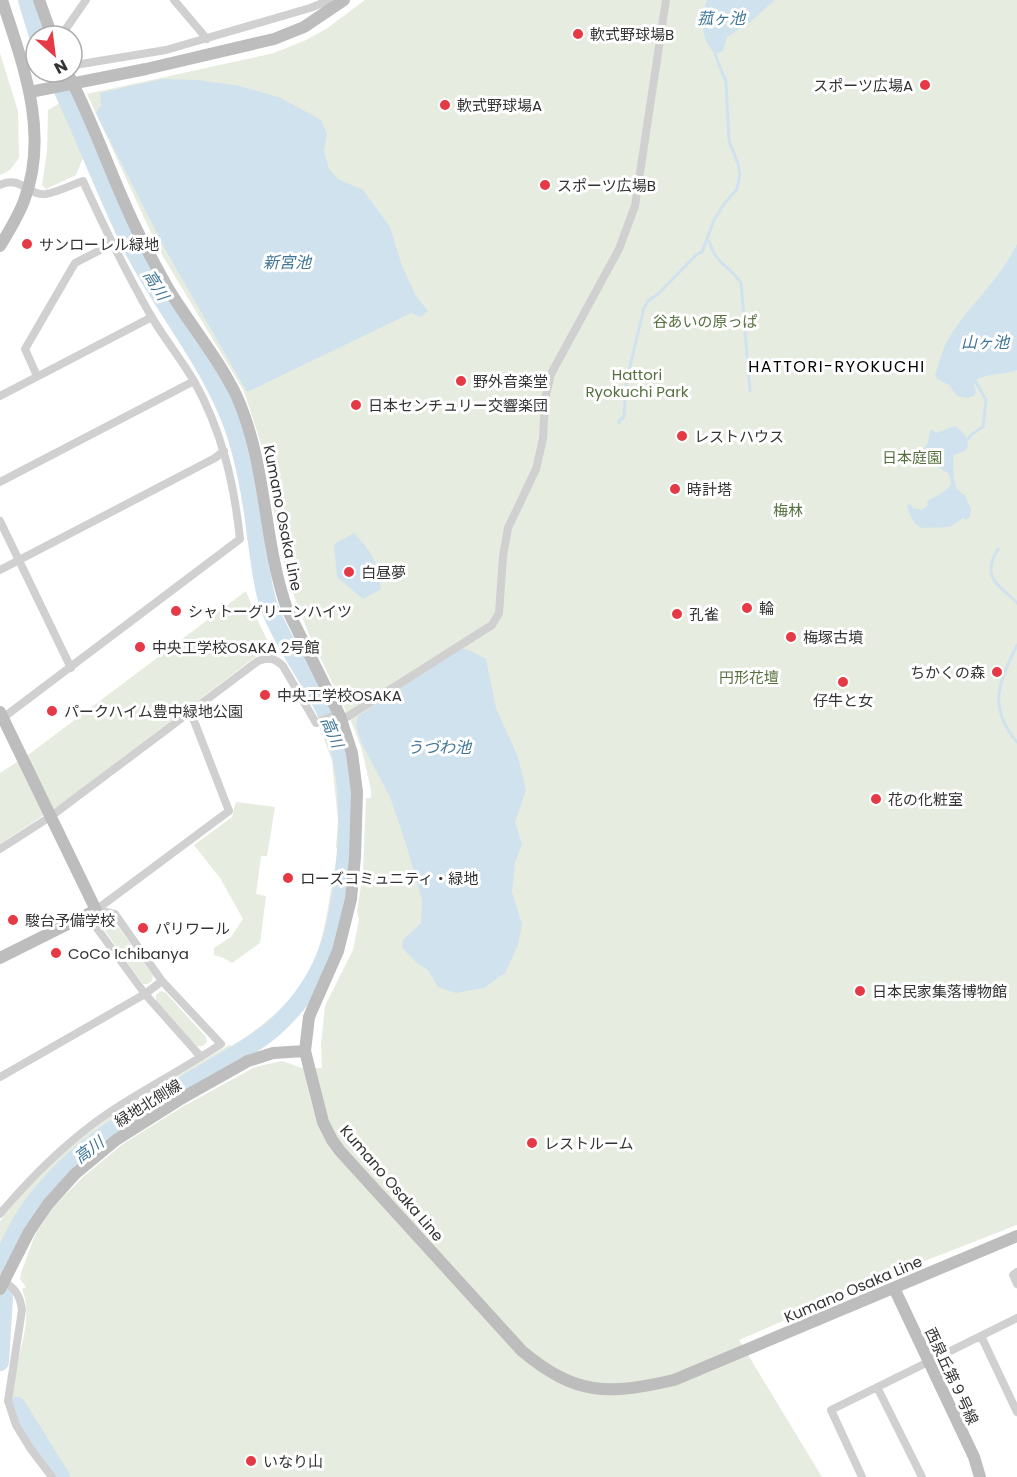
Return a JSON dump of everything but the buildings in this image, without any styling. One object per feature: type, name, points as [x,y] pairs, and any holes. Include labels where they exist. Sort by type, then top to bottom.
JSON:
[{"type":"main road","points":[[0,246],[17,217],[28,188],[35,151],[35,128],[30,93],[2,0]]},
{"type":"main road","points":[[39,0],[48,24]]},
{"type":"main road","points":[[84,76],[146,69],[274,39],[304,27],[334,2]]},
{"type":"main road","points":[[30,93],[55,84]]},
{"type":"main road","name":"Kumano Osaka Line","points":[[73,84],[144,244],[237,397],[251,437],[281,593],[352,753],[357,792],[351,899],[338,951],[309,1017],[305,1051],[323,1122],[340,1151],[522,1352],[544,1369],[566,1380],[598,1390],[638,1388],[674,1380],[1017,1236]]},
{"type":"main road","points":[[0,958],[96,910],[1,717]]},
{"type":"main road","name":"緑地北側線","points":[[2,1284],[28,1232],[48,1204],[75,1174],[116,1140],[248,1060],[273,1053],[305,1051]]},
{"type":"main road","name":"西泉丘第９号線","points":[[894,1288],[974,1457],[980,1477]]},
{"type":"street","points":[[69,24],[86,0]]},
{"type":"street","points":[[174,0],[207,39]]},
{"type":"street","points":[[0,849],[48,812],[191,713],[258,661],[268,657],[278,660],[316,723],[337,716],[489,622],[495,612],[499,555],[505,527],[532,469],[539,438],[542,400],[548,373],[616,247],[630,204],[664,0]]},
{"type":"street","points":[[84,64],[144,54],[207,39],[334,2]]},
{"type":"street","points":[[144,54],[146,69]]},
{"type":"street","points":[[0,185],[8,181],[20,183],[45,194],[83,181],[112,244],[152,317],[194,381],[208,409],[224,451],[240,539],[71,668],[1,717]]},
{"type":"street","points":[[37,376],[25,350],[75,263],[112,244]]},
{"type":"street","points":[[0,396],[152,317]]},
{"type":"street","points":[[0,482],[194,381]]},
{"type":"street","points":[[0,570],[215,458],[224,451]]},
{"type":"street","points":[[0,520],[71,668]]},
{"type":"street","points":[[96,910],[229,810],[191,713]]},
{"type":"street","points":[[0,1214],[28,1180],[67,1144],[107,1114],[221,1044],[162,981],[115,914],[96,910]]},
{"type":"street","points":[[96,910],[96,927],[145,994],[201,1057]]},
{"type":"street","points":[[0,1077],[145,994],[162,981]]},
{"type":"street","points":[[1017,1272],[1013,1275],[1017,1284]]},
{"type":"street","points":[[2,1284],[15,1290],[21,1300],[22,1310],[8,1401],[16,1425],[52,1477]]},
{"type":"street","points":[[862,1477],[831,1410],[1017,1318]]},
{"type":"street","points":[[981,1336],[1017,1412]]},
{"type":"street","points":[[877,1387],[922,1477]]},
{"type":"green space","name":"Hattori Ryokuchi Park","points":[[365,0],[1017,0],[1017,1225],[899,1271],[739,1340],[822,1477],[60,1477],[30,1440],[13,1408],[13,1385],[26,1315],[26,1302],[22,1289],[26,1287],[20,1279],[21,1273],[35,1235],[53,1207],[83,1177],[123,1144],[182,1107],[255,1067],[282,1061],[302,1068],[322,1068],[321,1045],[325,1006],[353,950],[359,920],[357,912],[363,872],[366,798],[371,798],[362,750],[353,726],[308,632],[286,575],[262,447],[244,391],[159,250],[87,94],[274,53],[326,29]]},
{"type":"green space","points":[[0,53],[18,111],[19,158],[10,170],[0,175]]},
{"type":"green space","points":[[60,103],[83,158],[76,175],[46,189],[42,185],[47,152],[48,110]]},
{"type":"green space","points":[[246,591],[270,646],[61,804],[0,844],[0,773],[32,752]]},
{"type":"green space","points":[[327,725],[338,752],[344,779],[343,849],[336,848],[338,821],[332,761],[320,728]]},
{"type":"green space","points":[[236,802],[275,807],[267,856],[261,856],[256,894],[266,896],[260,943],[232,963],[214,955],[214,948],[231,937],[243,919],[220,878],[194,845],[232,817]]},
{"type":"green space","points":[[336,862],[342,863],[328,944],[318,970],[296,1002],[253,1040],[144,1105],[85,1146],[35,1195],[16,1223],[0,1255],[0,1221],[31,1183],[69,1147],[108,1118],[229,1045],[243,1039],[266,1022],[297,991],[317,954]]},
{"type":"green space","points":[[112,918],[153,975],[152,981],[148,984],[143,984],[100,924]]},
{"type":"green space","points":[[161,991],[166,993],[206,1037],[207,1042],[203,1046],[197,1046],[156,1001],[156,995]]},
{"type":"water","name":"菰ヶ池","points":[[707,0],[775,0],[750,22],[727,37],[723,51],[715,54],[704,35],[702,21]]},
{"type":"water","name":"新宮池","points":[[163,79],[197,80],[240,86],[281,98],[321,120],[327,134],[324,151],[329,169],[338,179],[363,190],[390,227],[402,266],[416,296],[428,311],[421,317],[411,313],[247,392],[165,249],[96,113],[101,105],[100,93]]},
{"type":"water","name":"山ヶ池","points":[[1017,244],[1017,370],[975,380],[974,396],[966,398],[957,396],[949,385],[937,379],[935,375],[944,348],[956,327],[1002,269]]},
{"type":"water","points":[[955,426],[968,443],[965,451],[954,455],[953,458],[955,484],[957,489],[965,495],[971,509],[970,517],[966,520],[963,518],[950,527],[922,528],[915,524],[907,506],[910,504],[913,508],[922,510],[928,505],[927,501],[945,491],[951,483],[948,473],[924,460],[922,452],[928,442],[930,430],[936,433]]},
{"type":"water","points":[[354,533],[373,558],[381,589],[363,599],[337,577],[334,544]]},
{"type":"water","name":"うづわ池","points":[[461,648],[486,659],[496,708],[518,757],[526,790],[515,822],[522,844],[515,863],[512,892],[522,924],[518,945],[505,973],[484,988],[456,993],[438,987],[428,970],[418,964],[402,948],[403,940],[421,923],[422,900],[390,797],[361,742],[356,725],[358,716]]},
{"type":"waterway","name":"高川","points":[[27,0],[34,24]]},
{"type":"waterway","points":[[619,423],[624,417],[626,383],[644,308],[648,301],[658,294],[696,255],[702,252],[714,220],[737,189],[740,174],[729,141],[726,82],[715,54]]},
{"type":"waterway","name":"高川","points":[[4,1266],[11,1240],[19,1226],[57,1176],[80,1154],[132,1116],[260,1039],[293,1009],[320,969],[329,947],[340,901],[347,835],[345,775],[339,746],[327,715],[284,638],[266,597],[253,510],[235,432],[214,383],[132,247],[60,84]]},
{"type":"waterway","points":[[709,241],[715,255],[741,283],[750,391]]},
{"type":"waterway","points":[[968,439],[983,427],[986,400],[975,380]]},
{"type":"waterway","points":[[998,549],[993,559],[991,574],[998,585],[1017,603]]},
{"type":"waterway","points":[[1017,645],[1005,671],[999,694],[1002,717],[1017,742]]},
{"type":"waterway","name":"高川","points":[[0,1362],[4,1297]]},
{"type":"waterway","name":"高川","points":[[17,1406],[61,1477]]},
{"type":"place","name":"軟式野球場B","points":[[578,34]]},
{"type":"place","name":"スポーツ広場A","points":[[925,85]]},
{"type":"place","name":"軟式野球場A","points":[[445,105]]},
{"type":"place","name":"スポーツ広場B","points":[[545,185]]},
{"type":"place","name":"サンローレル緑地","points":[[27,244]]},
{"type":"place","name":"野外音楽堂","points":[[461,381]]},
{"type":"place","name":"日本センチュリー交響楽団","points":[[356,405]]},
{"type":"place","name":"レストハウス","points":[[682,436]]},
{"type":"place","name":"時計塔","points":[[675,489]]},
{"type":"place","name":"白昼夢","points":[[349,572]]},
{"type":"place","name":"輪","points":[[747,608]]},
{"type":"place","name":"シャトーグリーンハイツ","points":[[176,611]]},
{"type":"place","name":"孔雀","points":[[677,614]]},
{"type":"place","name":"梅塚古墳","points":[[791,637]]},
{"type":"place","name":"中央工学校OSAKA 2号館","points":[[140,647]]},
{"type":"place","name":"ちかくの森","points":[[997,672]]},
{"type":"place","name":"仔牛と女","points":[[843,682]]},
{"type":"place","name":"中央工学校OSAKA","points":[[265,695]]},
{"type":"place","name":"パークハイム豊中緑地公園","points":[[52,711]]},
{"type":"place","name":"花の化粧室","points":[[876,799]]},
{"type":"place","name":"ローズコミュニティ・緑地","points":[[288,878]]},
{"type":"place","name":"駿台予備学校","points":[[13,920]]},
{"type":"place","name":"パリワール","points":[[143,928]]},
{"type":"place","name":"CoCo Ichibanya","points":[[56,953]]},
{"type":"place","name":"日本民家集落博物館","points":[[860,991]]},
{"type":"place","name":"レストルーム","points":[[532,1143]]},
{"type":"place","name":"いなり山","points":[[251,1461]]},
{"type":"district","name":"HATTORI-RYOKUCHI","points":[[837,366]]},
{"type":"park label","name":"谷あいの原っぱ","points":[[705,321]]},
{"type":"park label","name":"日本庭園","points":[[912,457]]},
{"type":"park label","name":"梅林","points":[[788,510]]},
{"type":"park label","name":"円形花壇","points":[[749,677]]}]
